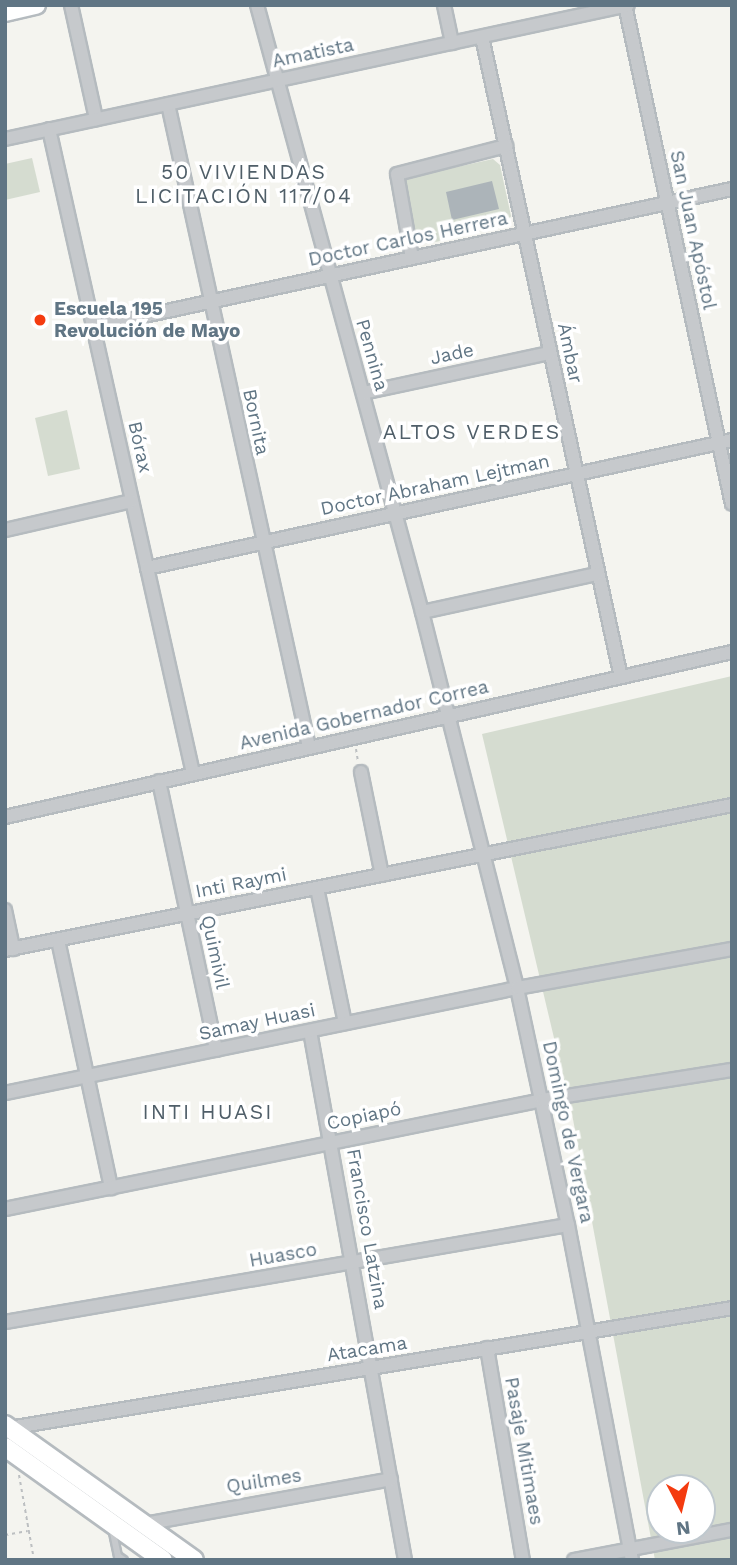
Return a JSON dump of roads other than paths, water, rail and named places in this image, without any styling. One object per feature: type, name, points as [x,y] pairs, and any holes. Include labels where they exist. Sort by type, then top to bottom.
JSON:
[{"type":"street","points":[[5,12],[36,5]]},
{"type":"street","points":[[71,5],[96,119]]},
{"type":"street","name":"Pennina","points":[[257,5],[449,716]]},
{"type":"street","points":[[444,5],[452,43]]},
{"type":"street","name":"Amatista","points":[[6,138],[626,5]]},
{"type":"street","name":"San Juan Apóstol","points":[[626,5],[667,203],[725,441],[732,504]]},
{"type":"street","name":"Ámbar","points":[[482,37],[621,677]]},
{"type":"street","name":"Bornita","points":[[168,104],[309,747]]},
{"type":"street","name":"Bórax","points":[[49,129],[193,773]]},
{"type":"street","points":[[412,258],[397,174],[506,146]]},
{"type":"street","name":"Doctor Carlos Herrera","points":[[93,327],[732,189]]},
{"type":"street","name":"Jade","points":[[363,393],[550,353]]},
{"type":"street","name":"Doctor Abraham Lejtman","points":[[147,568],[725,441]]},
{"type":"street","points":[[5,530],[132,501]]},
{"type":"street","points":[[422,612],[597,573]]},
{"type":"street","name":"Avenida Gobernador Correa","points":[[5,817],[732,652]]},
{"type":"street","name":"Domingo de Vergara","points":[[449,716],[542,1100],[631,1555]]},
{"type":"street","points":[[360,772],[382,875]]},
{"type":"street","name":"Quimivil","points":[[159,780],[216,1049]]},
{"type":"street","name":"Inti Raymi","points":[[9,950],[732,805]]},
{"type":"street","points":[[317,888],[345,1023]]},
{"type":"street","points":[[5,910],[9,950]]},
{"type":"street","points":[[58,940],[111,1188]]},
{"type":"street","name":"Samay Huasi","points":[[5,1093],[517,988],[732,949]]},
{"type":"street","name":"Francisco Latzina","points":[[310,1031],[354,1262],[405,1560]]},
{"type":"street","name":"Copiapó","points":[[5,1209],[542,1100],[732,1070]]},
{"type":"street","name":"Huasco","points":[[5,1322],[568,1225]]},
{"type":"street","name":"Atacama","points":[[7,1426],[732,1308]]},
{"type":"street","name":"Pasaje Mitimaes","points":[[488,1348],[523,1560]]},
{"type":"street","points":[[7,1426],[194,1560]]},
{"type":"street","points":[[10,1450],[163,1560]]},
{"type":"street","name":"Quilmes","points":[[144,1524],[391,1479]]},
{"type":"street","points":[[574,1560],[631,1555],[732,1530]]},
{"type":"lane","points":[[111,1523],[118,1556],[124,1560]]},
{"type":"place","name":"Escuela 195 Revolución de Mayo","points":[[40,320]]},
{"type":"district","name":"50 VIVIENDAS LICITACIÓN 117/04","points":[[244,184]]},
{"type":"district","name":"ALTOS VERDES","points":[[472,432]]},
{"type":"district","name":"INTI HUASI","points":[[208,1112]]}]
